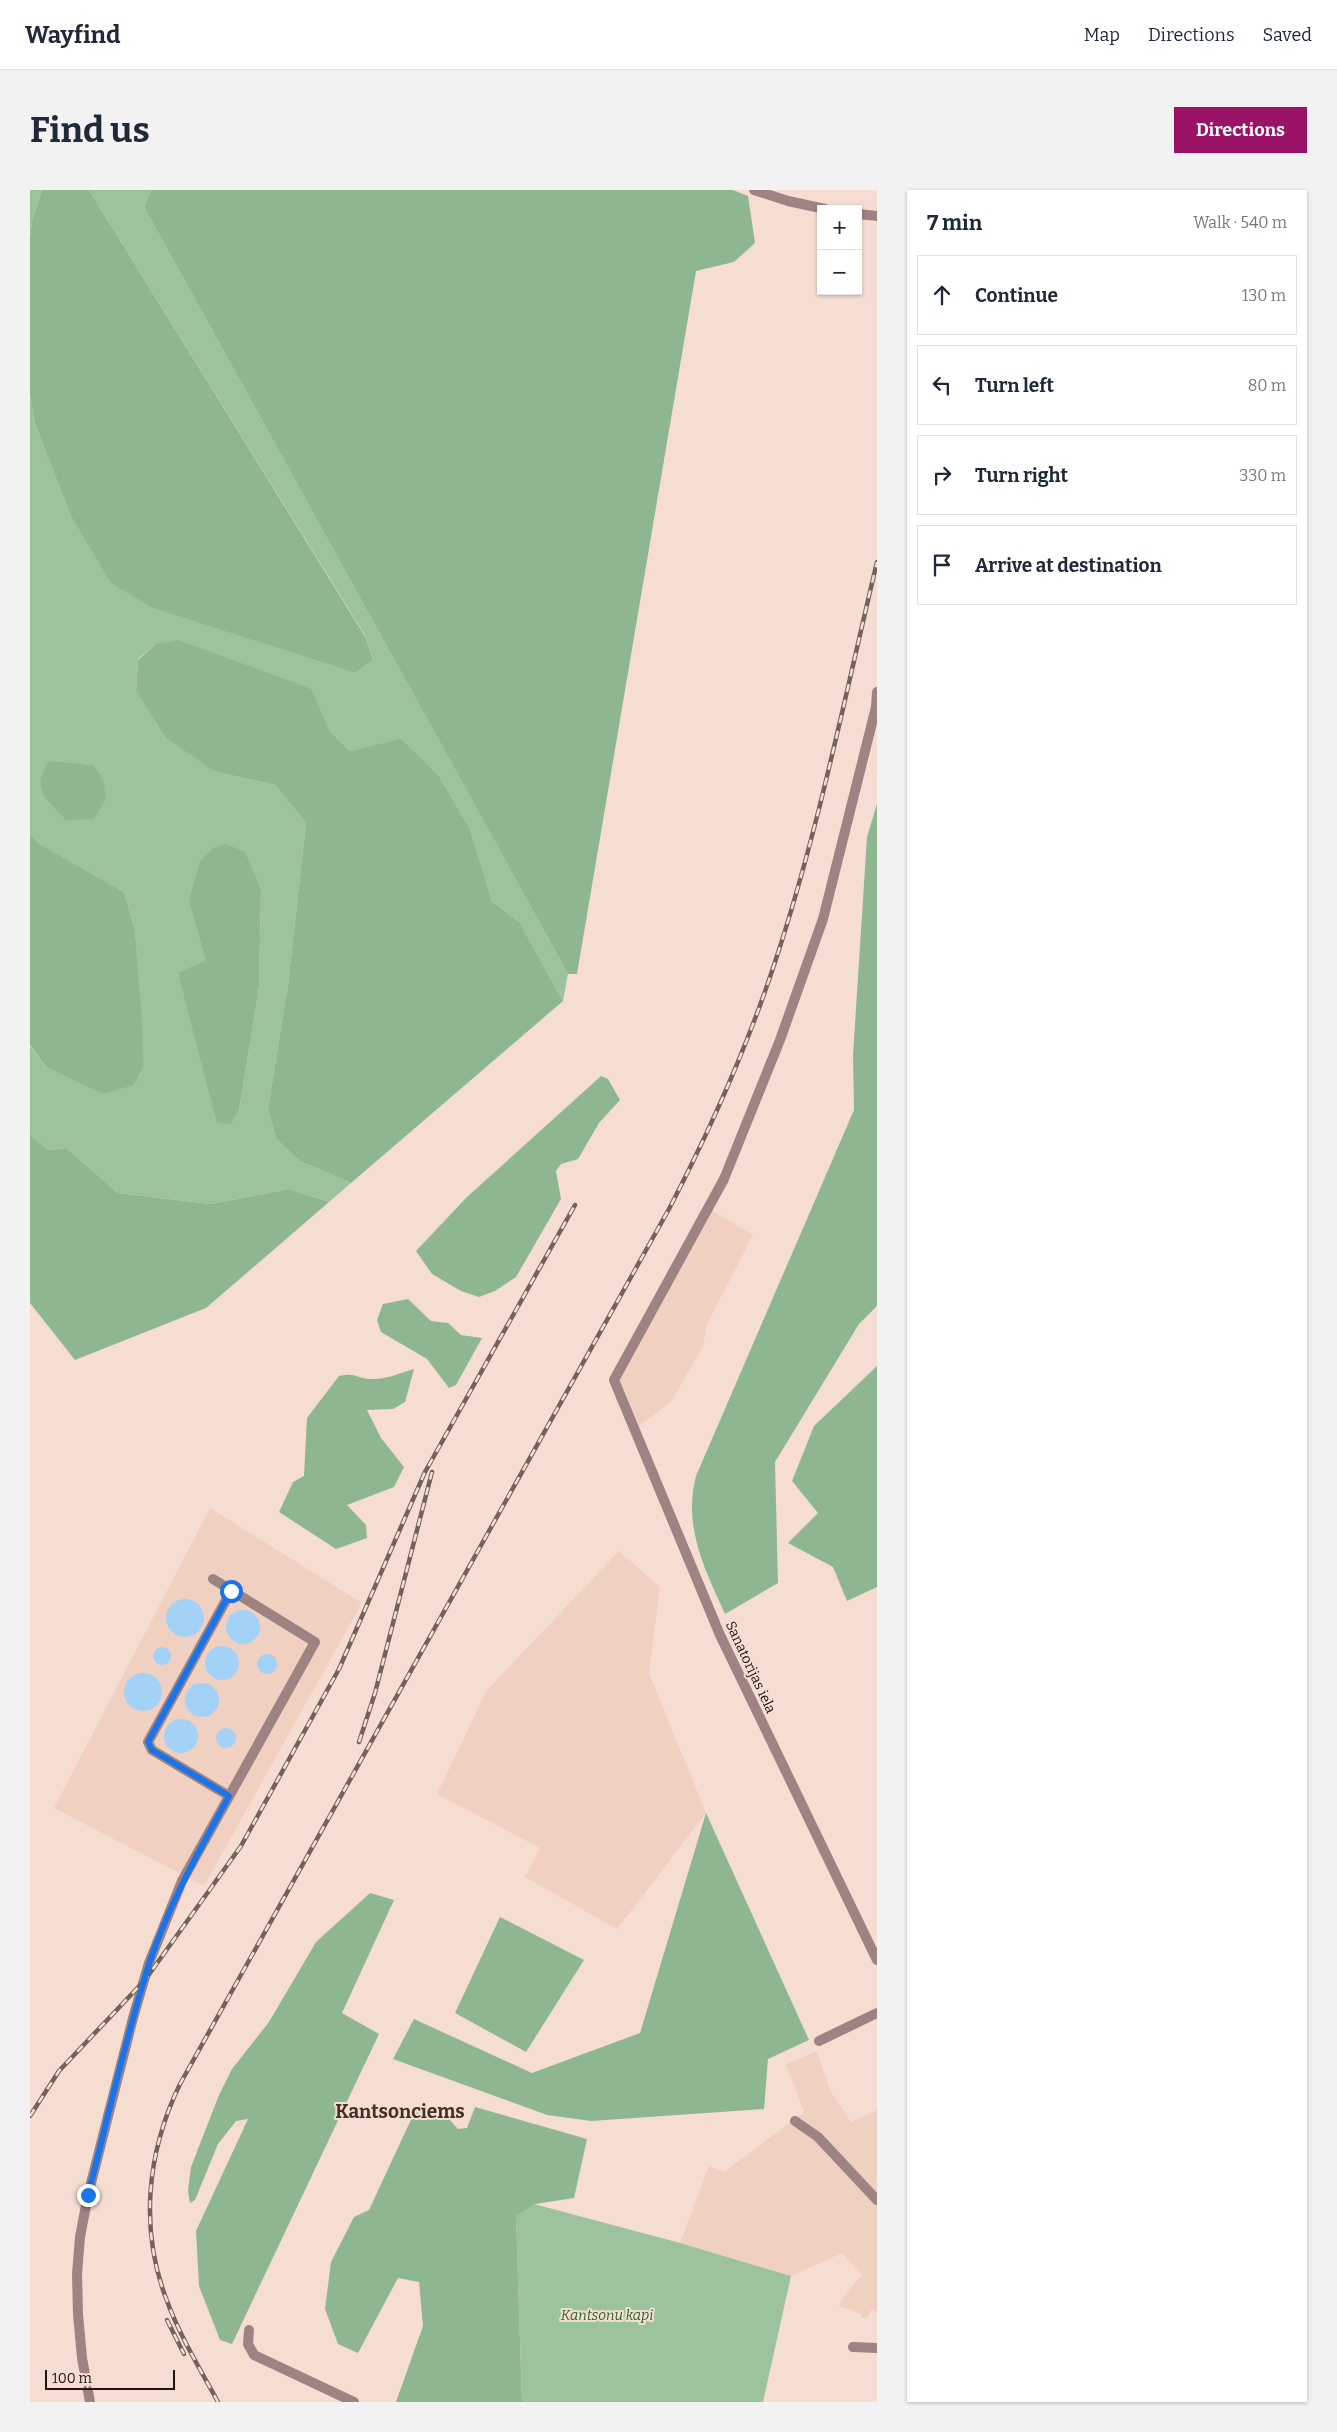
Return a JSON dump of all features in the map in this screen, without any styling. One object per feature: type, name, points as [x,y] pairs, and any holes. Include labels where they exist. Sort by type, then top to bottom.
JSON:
[{"type":"street","points":[[754,190],[788,201],[817,207]]},
{"type":"street","points":[[862,214],[877,216]]},
{"type":"street","name":"Sanatorijas iela","points":[[877,692],[876,708],[822,919],[780,1040],[724,1179],[614,1380],[720,1635],[877,1960]]},
{"type":"street","points":[[90,2402],[82,2358],[77,2274],[80,2237],[88,2195],[149,1963],[182,1881],[315,1642],[213,1579]]},
{"type":"street","points":[[229,1796],[152,1750],[148,1742],[231,1591]]},
{"type":"street","points":[[819,2041],[877,2013]]},
{"type":"street","points":[[795,2120],[818,2137],[877,2200]]},
{"type":"street","points":[[249,2330],[246,2338],[254,2355],[354,2402]]},
{"type":"street","points":[[853,2346],[877,2348]]},
{"type":"shaded area","points":[[711,1210],[753,1235],[707,1324],[703,1346],[671,1402],[639,1426],[619,1378]]},
{"type":"shaded area","points":[[210,1508],[362,1603],[204,1886],[54,1808]]},
{"type":"shaded area","points":[[619,1551],[660,1587],[649,1673],[706,1813],[617,1929],[525,1877],[540,1848],[437,1794],[487,1690]]},
{"type":"shaded area","points":[[817,2051],[830,2090],[851,2122],[877,2110],[877,2312],[871,2310],[867,2319],[861,2317],[862,2314],[839,2306],[842,2298],[862,2275],[842,2253],[791,2276],[680,2243],[709,2166],[724,2172],[804,2112],[786,2064]]},
{"type":"green space","points":[[30,190],[42,190],[32,221],[30,237]]},
{"type":"green space","points":[[42,190],[89,190],[366,638],[373,660],[355,673],[153,608],[111,583],[70,514],[35,424],[30,395],[30,237],[32,221]]},
{"type":"green space","points":[[89,190],[151,190],[144,207],[568,974],[563,1001],[520,923],[492,901],[470,829],[439,776],[401,740],[350,751],[330,731],[312,689],[156,644],[138,659],[136,690],[216,772],[275,785],[306,823],[288,985],[268,1108],[302,1162],[351,1183],[329,1202],[289,1189],[210,1204],[118,1193],[66,1148],[48,1150],[30,1135],[30,1046],[45,1066],[134,1085],[144,1066],[135,930],[124,892],[40,844],[30,835],[30,395],[35,424],[70,514],[154,608],[355,673],[373,660],[366,637]],"holes":[[[72,764],[93,765],[39,775]],[[261,890],[259,987],[239,1111],[231,1124],[178,974],[206,960]]]},
{"type":"green space","points":[[151,190],[733,190],[748,196],[755,243],[734,262],[696,271],[577,974],[568,974],[144,207]]},
{"type":"green space","points":[[178,640],[312,689],[330,731],[350,751],[401,739],[439,776],[470,829],[492,901],[520,923],[563,1001],[351,1183],[302,1162],[277,1139],[268,1108],[288,985],[306,823],[275,785],[216,772],[166,738],[136,690],[138,660],[156,644]]},
{"type":"green space","points":[[49,761],[93,765],[103,779],[106,799],[94,819],[66,820],[47,800],[43,794],[41,780],[43,771]]},
{"type":"green space","points":[[877,804],[877,1306],[859,1324],[775,1462],[778,1583],[725,1614],[703,1563],[694,1530],[692,1512],[696,1476],[854,1110],[853,1055],[867,837]]},
{"type":"green space","points":[[30,835],[40,844],[124,892],[135,930],[142,1024],[144,1066],[134,1085],[103,1094],[45,1066],[30,1045]]},
{"type":"green space","points":[[226,844],[245,852],[261,890],[259,987],[239,1111],[231,1124],[217,1123],[178,973],[206,960],[189,901],[200,861],[213,848]]},
{"type":"green space","points":[[601,1076],[608,1079],[620,1100],[599,1123],[578,1159],[561,1164],[556,1171],[561,1199],[516,1277],[495,1291],[479,1297],[461,1291],[432,1274],[416,1251],[467,1197]]},
{"type":"green space","points":[[30,1135],[48,1150],[66,1148],[118,1193],[210,1204],[289,1189],[329,1202],[206,1308],[75,1360],[30,1303]]},
{"type":"green space","points":[[408,1299],[431,1321],[448,1323],[461,1335],[482,1338],[456,1385],[449,1388],[427,1359],[381,1332],[377,1320],[383,1304]]},
{"type":"green space","points":[[877,1366],[877,1587],[847,1601],[833,1567],[788,1543],[818,1513],[792,1481],[814,1426]]},
{"type":"green space","points":[[414,1369],[405,1402],[393,1409],[367,1410],[381,1438],[404,1467],[394,1487],[347,1505],[366,1525],[367,1538],[336,1549],[279,1512],[293,1482],[304,1476],[307,1418],[339,1376],[353,1375],[376,1379]]},
{"type":"green space","points":[[706,1813],[809,2040],[768,2059],[764,2109],[591,2121],[547,2115],[393,2059],[414,2019],[532,2073],[640,2033]]},
{"type":"green space","points":[[370,1893],[394,1900],[342,2013],[379,2034],[232,2344],[220,2340],[199,2286],[196,2231],[248,2119],[236,2121],[218,2144],[195,2200],[190,2203],[188,2191],[191,2167],[219,2095],[232,2069],[269,2022],[316,1942]]},
{"type":"green space","points":[[500,1917],[584,1960],[526,2052],[455,2013]]},
{"type":"green space","points":[[475,2107],[587,2139],[574,2198],[535,2204],[516,2216],[522,2402],[396,2402],[423,2326],[419,2282],[398,2278],[358,2353],[338,2344],[325,2309],[331,2262],[354,2217],[369,2210],[415,2111],[430,2110],[440,2112],[458,2129],[467,2128]]},
{"type":"green space","name":"Kantsonu kapi","points":[[534,2204],[680,2243],[791,2276],[763,2402],[522,2402],[516,2216]]},
{"type":"water","points":[[185,1599],[199,1604],[204,1618],[199,1632],[185,1637],[171,1632],[166,1618],[171,1604]]},
{"type":"water","points":[[243,1610],[250,1611],[255,1615],[259,1620],[259,1634],[255,1639],[250,1643],[243,1644],[236,1643],[231,1639],[227,1634],[226,1627],[227,1620],[231,1615],[236,1611]]},
{"type":"water","points":[[222,1646],[229,1647],[234,1651],[238,1656],[238,1670],[234,1675],[229,1679],[222,1680],[215,1679],[210,1675],[206,1670],[205,1663],[206,1656],[210,1651],[215,1647]]},
{"type":"water","points":[[162,1647],[168,1650],[171,1656],[168,1662],[162,1665],[156,1662],[153,1656],[156,1650]]},
{"type":"water","points":[[267,1654],[274,1657],[277,1664],[274,1671],[267,1674],[260,1671],[257,1664],[260,1657]]},
{"type":"water","points":[[143,1673],[157,1678],[162,1692],[157,1706],[143,1711],[129,1706],[124,1692],[129,1678]]},
{"type":"water","points":[[202,1683],[209,1684],[214,1688],[218,1693],[218,1707],[214,1712],[209,1716],[202,1717],[195,1716],[190,1712],[186,1707],[185,1700],[186,1693],[190,1688],[195,1684]]},
{"type":"water","points":[[181,1719],[188,1720],[193,1724],[197,1729],[197,1743],[193,1748],[188,1752],[181,1753],[174,1752],[169,1748],[165,1743],[164,1736],[165,1729],[169,1724],[174,1720]]},
{"type":"water","points":[[226,1728],[233,1731],[236,1738],[233,1745],[226,1748],[219,1745],[216,1738],[219,1731]]},
{"type":"railway","points":[[218,2402],[172,2314],[158,2274],[153,2246],[150,2219],[154,2164],[160,2136],[169,2110],[180,2084],[669,1209],[713,1119],[740,1057],[764,994],[805,864],[877,562]]},
{"type":"railway","points":[[30,2116],[59,2071],[145,1980],[241,1846],[339,1669],[425,1472],[575,1205]]},
{"type":"railway","points":[[359,1742],[375,1693],[432,1472]]},
{"type":"railway","points":[[167,2320],[184,2354]]},
{"type":"district","name":"Kantsonciems","points":[[400,2111]]},
{"type":"route","points":[[88,2195],[149,1963],[182,1881],[229,1796],[152,1750],[148,1742],[231,1591]]}]
